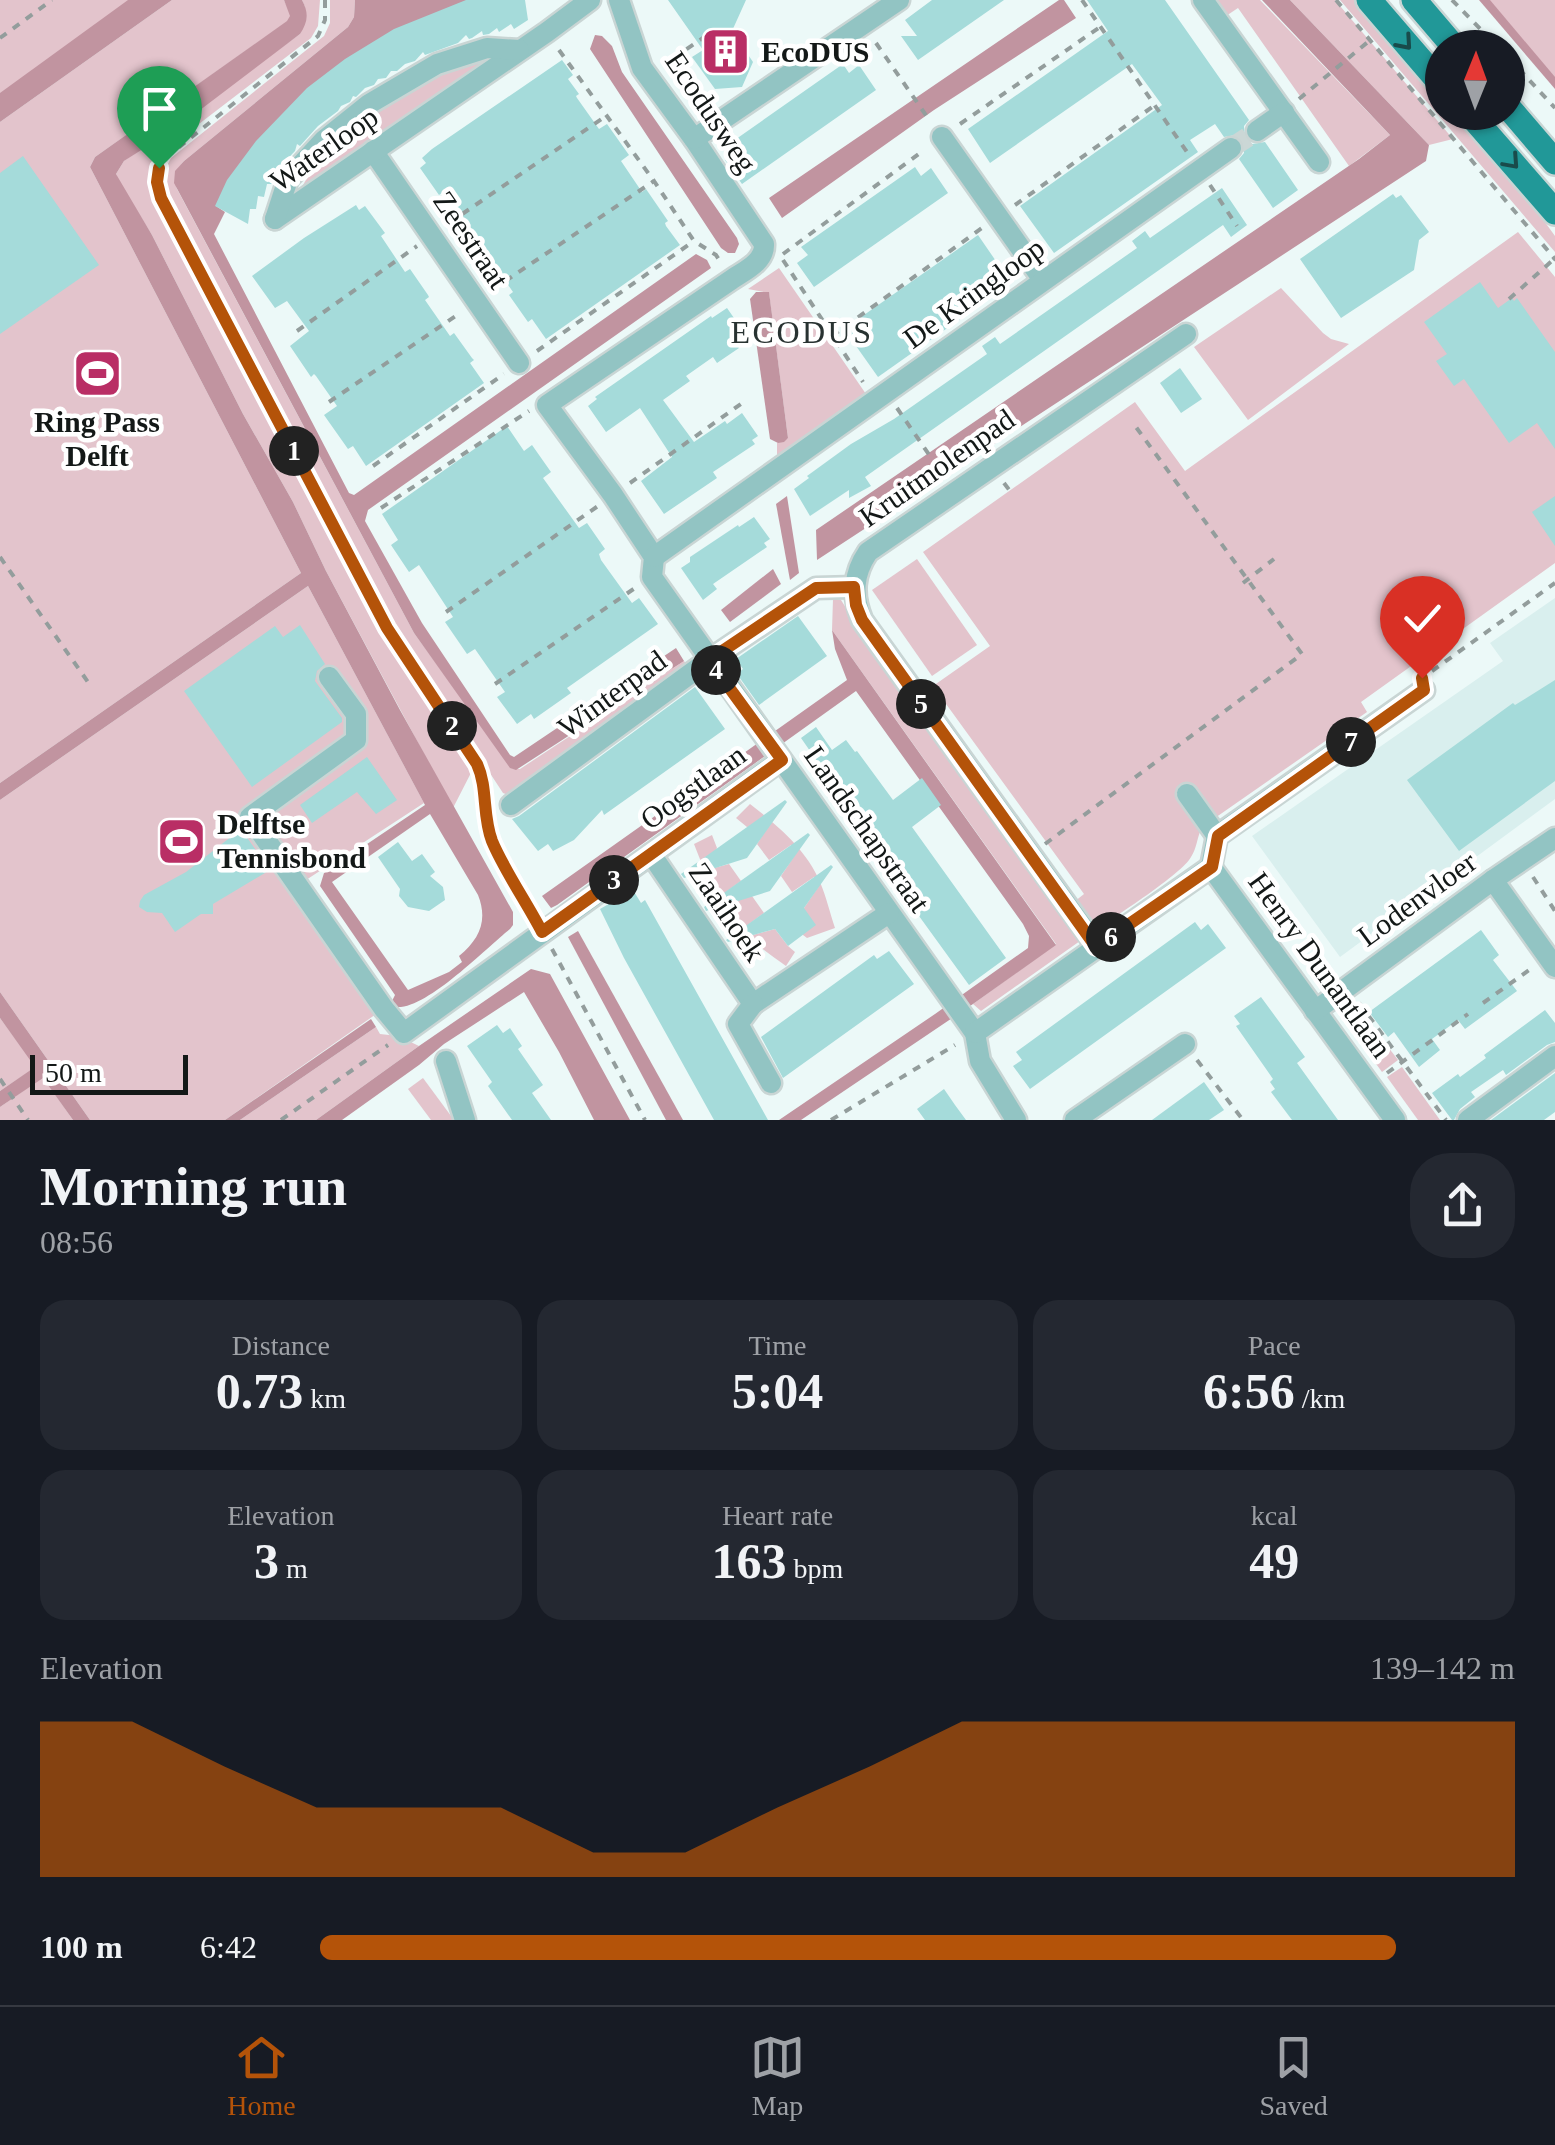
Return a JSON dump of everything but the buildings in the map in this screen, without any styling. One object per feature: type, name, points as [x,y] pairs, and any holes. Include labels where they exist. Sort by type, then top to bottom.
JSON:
[{"type":"main road","points":[[1369,0],[1425,65]]},
{"type":"main road","points":[[1414,0],[1440,30]]},
{"type":"main road","points":[[1525,127],[1555,162]]},
{"type":"main road","points":[[1484,130],[1555,212]]},
{"type":"street","name":"Waterloop","points":[[519,50],[487,48],[437,64],[369,104],[324,140],[288,178],[274,219],[547,32],[590,0]]},
{"type":"street","name":"Ecodusweg","points":[[619,0],[642,68],[772,254]]},
{"type":"street","points":[[694,139],[899,0]]},
{"type":"street","points":[[1203,0],[1319,162]]},
{"type":"street","points":[[1256,130],[1284,112]]},
{"type":"street","points":[[938,132],[1043,280]]},
{"type":"street","name":"De Kringloop","points":[[653,567],[880,396],[1232,148]]},
{"type":"street","name":"Zeestraat","points":[[373,151],[519,363]]},
{"type":"street","points":[[709,660],[547,405],[772,254]]},
{"type":"street","name":"Kruitmolenpad","points":[[854,587],[858,566],[868,552],[1186,334]]},
{"type":"street","points":[[854,587],[862,620],[1096,947]]},
{"type":"street","name":"Winterpad","points":[[511,805],[709,660],[816,588],[854,587]]},
{"type":"street","name":"Landschapstraat","points":[[709,660],[962,1016]]},
{"type":"street","points":[[330,677],[356,714],[356,740],[250,817],[404,1033]]},
{"type":"street","points":[[1212,867],[1218,836],[1424,690]]},
{"type":"street","name":"Oogstlaan","points":[[404,1033],[779,756]]},
{"type":"street","points":[[1186,794],[1218,836]]},
{"type":"street","name":"Lodenvloer","points":[[1316,1011],[1555,838]]},
{"type":"street","name":"Zaaihoek","points":[[651,854],[753,1004]]},
{"type":"street","name":"Henry Dunantlaan","points":[[962,1016],[1096,947],[1212,867],[1395,1120]]},
{"type":"street","points":[[1494,880],[1551,961]]},
{"type":"street","name":"Zaaihoek","points":[[771,1083],[738,1024],[753,1004],[888,913]]},
{"type":"street","points":[[962,1016],[980,1061],[1016,1120]]},
{"type":"street","points":[[1075,1120],[1186,1044]]},
{"type":"street","points":[[1468,1120],[1555,1056]]},
{"type":"street","points":[[446,1061],[465,1120]]},
{"type":"path","points":[[0,38],[52,0]]},
{"type":"path","points":[[325,0],[325,20],[318,36],[168,156],[159,168],[161,198],[387,628],[477,764],[485,782],[483,804],[492,840],[645,1120]]},
{"type":"path","points":[[1082,0],[1237,226]]},
{"type":"path","points":[[1336,0],[1554,259],[1509,299]]},
{"type":"path","points":[[1452,0],[1481,30]]},
{"type":"path","points":[[547,32],[694,242],[716,255],[732,280]]},
{"type":"path","points":[[650,80],[706,36]]},
{"type":"path","points":[[1284,112],[1370,40]]},
{"type":"path","points":[[883,53],[938,132]]},
{"type":"path","points":[[1525,75],[1555,108]]},
{"type":"path","points":[[296,331],[606,116]]},
{"type":"path","points":[[772,254],[880,396],[924,445],[947,480]]},
{"type":"path","points":[[382,508],[523,412],[547,405]]},
{"type":"path","points":[[1029,856],[1302,654],[1245,582],[1133,423]]},
{"type":"path","points":[[0,558],[88,682]]},
{"type":"path","points":[[1245,582],[1274,559]]},
{"type":"path","points":[[494,684],[653,567]]},
{"type":"path","points":[[1424,690],[1422,678],[1555,584]]},
{"type":"path","points":[[1522,862],[1555,911]]},
{"type":"path","points":[[1483,1003],[1551,961]]},
{"type":"path","points":[[1347,987],[1446,1120]]},
{"type":"path","points":[[1383,1076],[1468,1014]]},
{"type":"path","points":[[831,1120],[962,1016]]},
{"type":"path","points":[[281,1120],[404,1033]]},
{"type":"path","points":[[1186,1044],[1243,1120]]},
{"type":"path","points":[[1,1080],[28,1120]]},
{"type":"shaded area","points":[[0,0],[148,0],[0,104]]},
{"type":"shaded area","points":[[128,0],[172,0],[0,122],[0,93]]},
{"type":"shaded area","name":"Ring Pass Delft","points":[[172,0],[284,0],[291,15],[288,21],[95,157],[90,167],[301,573],[0,783],[0,122]]},
{"type":"shaded area","points":[[284,0],[302,0],[307,17],[300,34],[179,126],[124,161],[116,174],[152,235],[400,710],[513,912],[510,929],[455,977],[423,999],[396,1007],[392,1001],[395,995],[320,886],[324,873],[425,805],[308,586],[0,800],[0,783],[301,573],[90,167],[95,157],[290,16]],"holes":[[[430,814],[478,895],[482,921],[472,943],[459,956],[462,962],[408,990],[332,882]]]},
{"type":"shaded area","points":[[302,0],[320,0],[318,26],[311,38],[165,150],[153,168],[152,191],[383,629],[474,767],[453,808],[152,235],[116,174],[124,161],[300,34],[305,7]]},
{"type":"shaded area","points":[[330,0],[355,0],[354,17],[348,27],[184,161],[175,181],[414,633],[513,769],[520,769],[684,661],[690,669],[508,795],[503,793],[392,624],[163,192],[162,175],[171,158],[324,36],[330,23]]},
{"type":"shaded area","points":[[355,0],[478,0],[450,10],[216,206],[225,212],[214,234],[349,493],[354,495],[696,254],[707,260],[711,268],[368,510],[365,521],[422,623],[514,757],[676,648],[684,661],[516,770],[510,768],[414,633],[174,183],[175,171],[184,161],[348,27],[354,17]]},
{"type":"shaded area","points":[[1064,0],[1076,18],[934,110],[782,218],[769,198]]},
{"type":"shaded area","points":[[1215,0],[1260,0],[1390,135],[1349,166],[1238,8],[1226,16]]},
{"type":"shaded area","points":[[1262,0],[1290,0],[1429,145],[1426,161],[817,560],[816,530],[1390,135]]},
{"type":"shaded area","points":[[1290,0],[1335,0],[1425,106],[1425,130],[1445,130],[1453,139],[1429,145]]},
{"type":"shaded area","points":[[1340,0],[1354,0],[1425,82],[1425,100]]},
{"type":"shaded area","points":[[1479,0],[1490,0],[1515,30],[1505,30]]},
{"type":"shaded area","points":[[1487,0],[1555,0],[1555,81],[1525,45],[1525,30],[1512,30]]},
{"type":"shaded area","points":[[595,35],[612,46],[622,72],[737,238],[735,253],[721,248],[590,49]]},
{"type":"shaded area","points":[[1525,41],[1555,77],[1555,89],[1525,54]]},
{"type":"shaded area","points":[[482,63],[300,191],[330,151],[379,110],[434,78]]},
{"type":"shaded area","points":[[1451,130],[1467,130],[1526,196],[1555,236],[1555,252]]},
{"type":"shaded area","points":[[1518,232],[1555,277],[1555,563],[1361,702],[1367,712],[1202,827],[1185,865],[1095,931],[1074,902],[1084,894],[933,686],[990,646],[923,552],[1135,402],[1185,471]]},
{"type":"shaded area","points":[[779,268],[866,394],[777,458],[777,443],[788,438],[769,293],[748,289]]},
{"type":"shaded area","points":[[1281,288],[1323,333],[1349,344],[1248,420],[1194,347]]},
{"type":"shaded area","points":[[756,292],[769,292],[788,438],[778,443],[770,439],[750,299]]},
{"type":"shaded area","points":[[787,496],[799,573],[790,580],[776,504]]},
{"type":"shaded area","points":[[917,559],[977,645],[932,676],[872,590]]},
{"type":"shaded area","points":[[773,569],[781,584],[730,622],[721,610]]},
{"type":"shaded area","name":"Delftse Tennisbond","points":[[308,586],[424,803],[306,880],[389,1005],[225,1120],[90,1120],[0,992],[0,800]]},
{"type":"shaded area","points":[[1555,598],[1555,799],[1340,957],[1252,836],[1503,661],[1490,643]]},
{"type":"shaded area","points":[[833,599],[841,600],[882,665],[1080,941],[981,1011],[973,1004],[1056,944],[832,630]]},
{"type":"shaded area","points":[[832,630],[1056,945],[801,1120],[779,1120],[1028,948],[1029,936],[1023,924],[856,691],[557,905],[551,908],[542,896],[847,680]]},
{"type":"shaded area","points":[[750,804],[807,859],[820,882],[835,928],[807,938],[803,935],[804,908],[819,886],[814,877],[792,892],[781,876],[797,852],[791,845],[769,860],[757,844],[770,824],[747,827],[736,818]]},
{"type":"shaded area","points":[[712,835],[717,848],[707,870],[729,864],[741,881],[719,897],[752,896],[764,913],[742,929],[749,936],[775,929],[795,952],[786,966],[746,935],[719,900],[694,844]]},
{"type":"shaded area","points":[[578,931],[683,1120],[666,1120],[568,937]]},
{"type":"shaded area","points":[[531,969],[550,974],[630,1120],[594,1120],[524,992],[444,1044],[342,1120],[316,1120],[419,1046]]},
{"type":"shaded area","points":[[0,992],[90,1120],[73,1120],[43,1078],[0,1107],[0,1091],[35,1067],[0,1018]]},
{"type":"shaded area","points":[[1363,1014],[1398,1060],[1382,1072],[1347,1024]]},
{"type":"shaded area","points":[[0,1018],[36,1067],[0,1091]]},
{"type":"shaded area","points":[[371,1019],[376,1027],[240,1120],[225,1120]]},
{"type":"shaded area","points":[[376,1027],[380,1034],[398,1036],[419,1046],[316,1120],[240,1120]]},
{"type":"shaded area","points":[[1402,1067],[1440,1120],[1418,1120],[1387,1077]]},
{"type":"shaded area","points":[[43,1077],[73,1120],[0,1120],[0,1107]]},
{"type":"shaded area","points":[[423,1078],[454,1120],[431,1120],[408,1089]]},
{"type":"tunnel","points":[[1231,148],[1257,131]]},
{"type":"place","name":"EcoDUS","points":[[726,52]]},
{"type":"place","name":"Ring Pass Delft","points":[[97,373]]},
{"type":"place","name":"Delftse Tennisbond","points":[[182,841]]},
{"type":"district","name":"ECODUS","points":[[802,332]]},
{"type":"route","points":[[159,168],[161,198],[387,628],[477,764],[485,782],[483,804],[492,840],[542,932],[782,760],[709,660],[816,588],[854,587],[862,620],[1096,947],[1212,867],[1218,836],[1424,690],[1422,678]]}]
